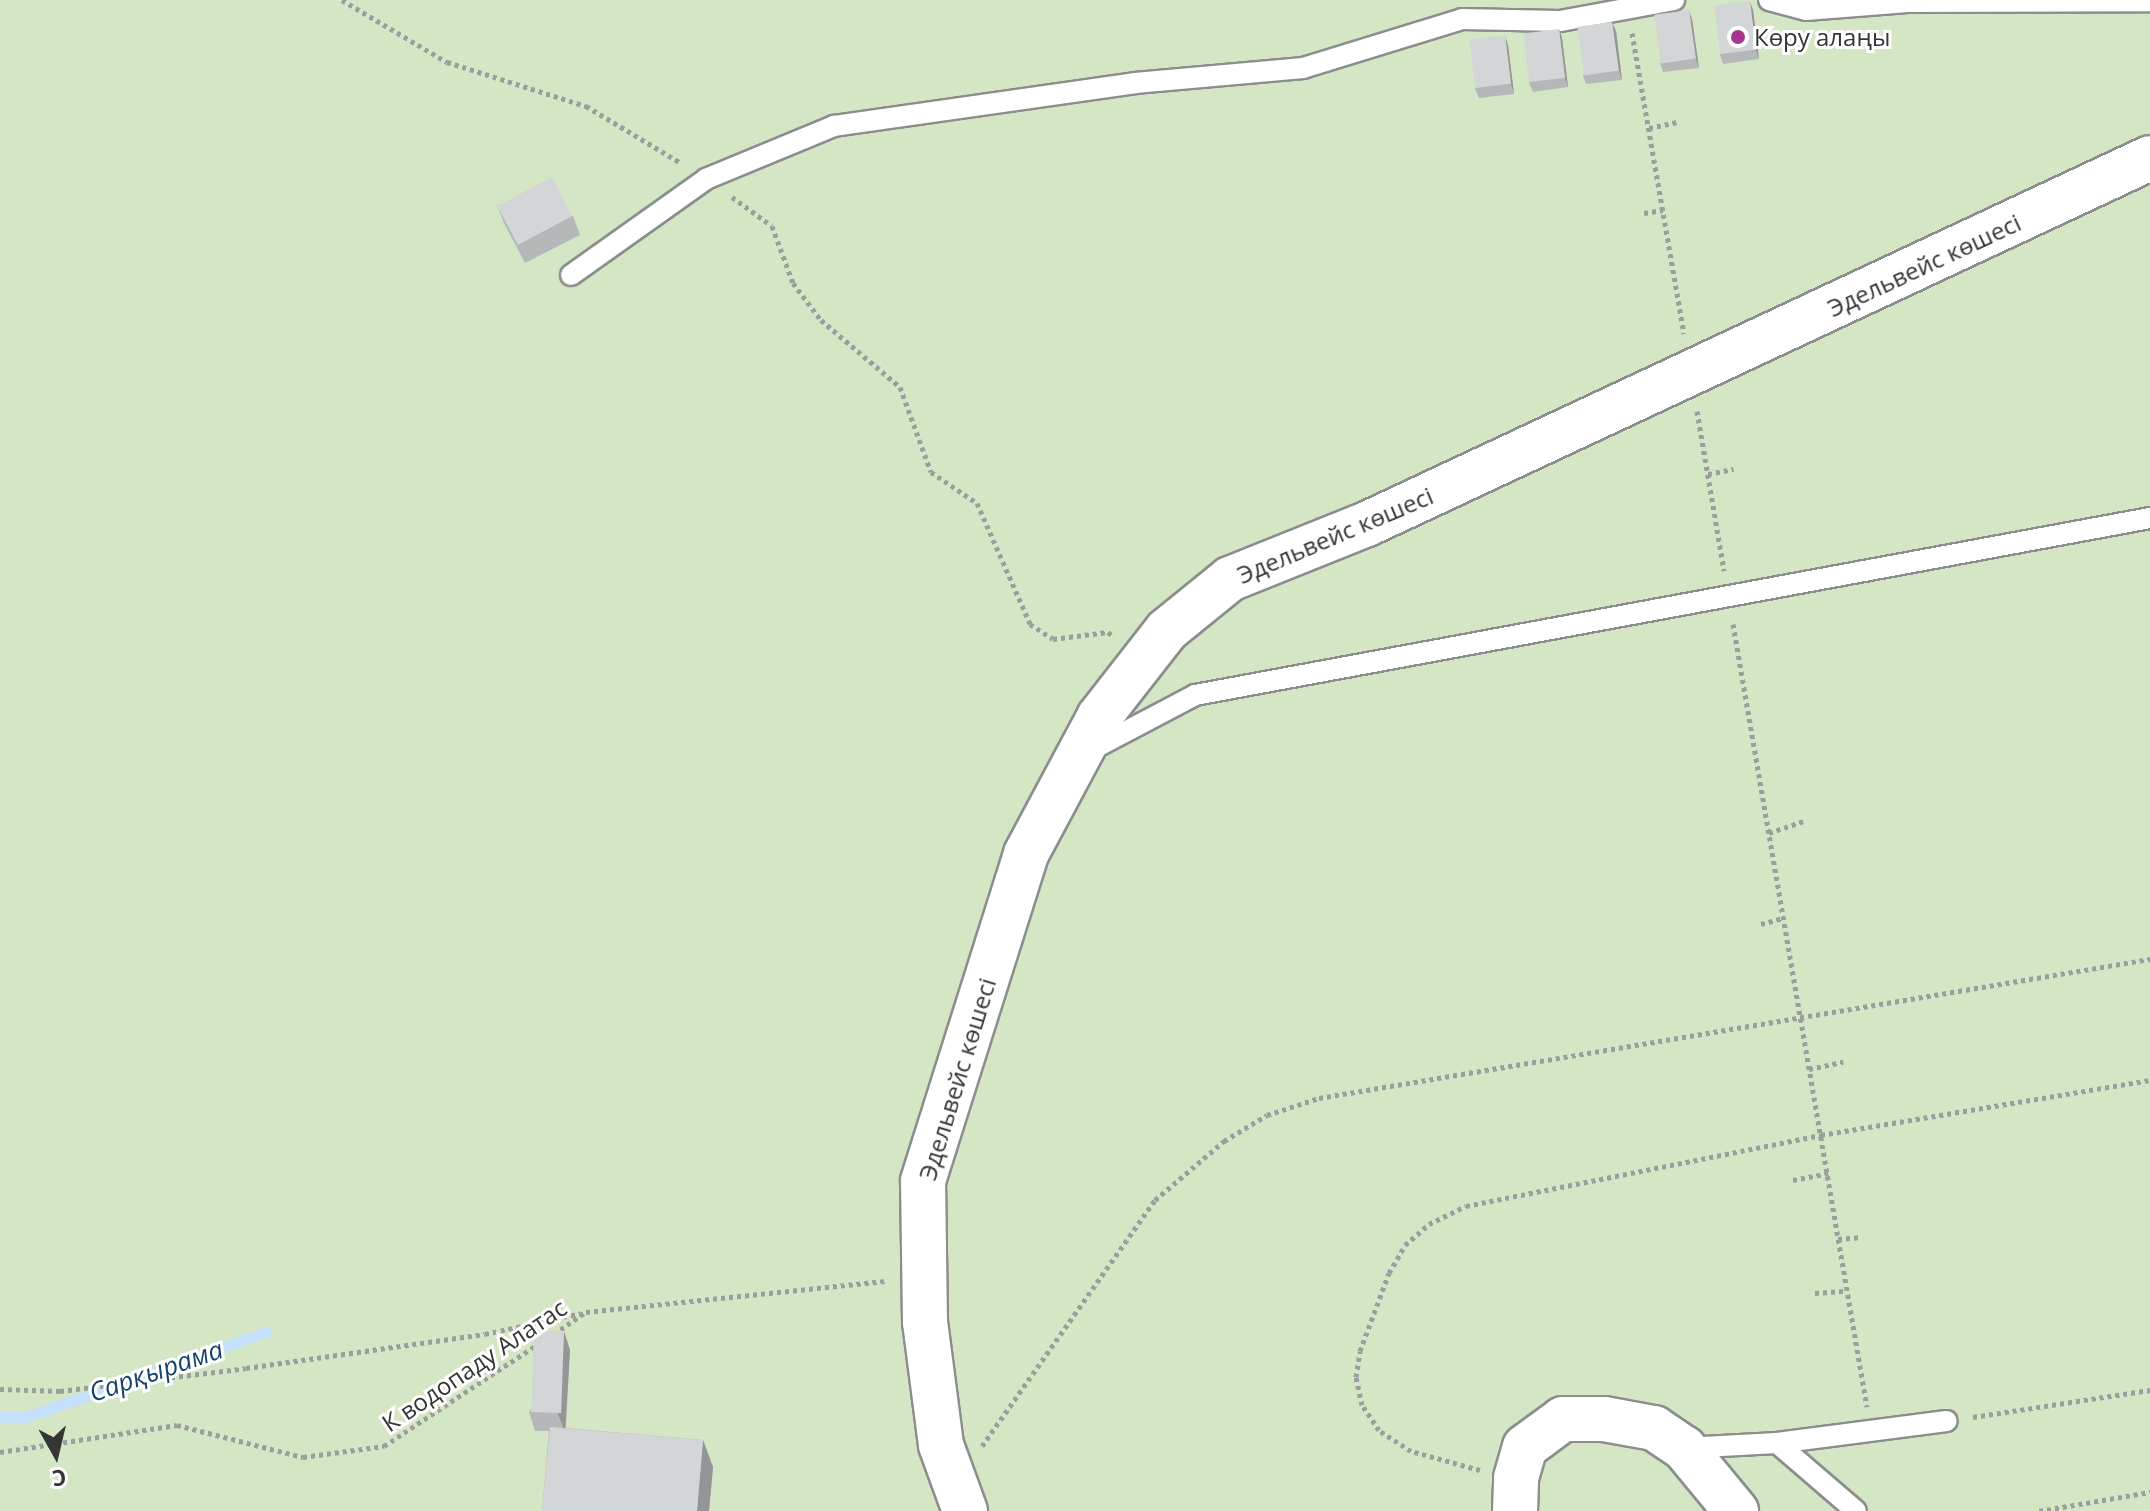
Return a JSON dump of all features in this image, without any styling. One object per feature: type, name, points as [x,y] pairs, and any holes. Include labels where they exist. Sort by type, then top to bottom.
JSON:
[{"type":"street","name":"Эдельвейс көшесі","points":[[960,1498],[941,1445],[924,1280],[923,1181],[1026,854],[1099,717],[1167,630],[1230,579],[1367,524],[2150,158]]},
{"type":"street","points":[[1516,1494],[1525,1447],[1563,1419],[1604,1419],[1654,1428],[1684,1448],[1736,1511]]},
{"type":"lane","points":[[571,275],[706,179],[834,126],[1135,83],[1303,68],[1462,19],[1560,21],[1674,0]]},
{"type":"lane","points":[[1769,0],[1806,10],[1908,2],[2150,1]]},
{"type":"lane","points":[[1078,757],[1195,695],[2150,518]]},
{"type":"lane","points":[[1684,1448],[1777,1443],[1871,1428],[1947,1421]]},
{"type":"lane","points":[[1777,1443],[1856,1511]]},
{"type":"path","points":[[342,0],[447,62],[586,106],[706,179],[772,226],[793,283],[821,320],[900,387],[931,472],[977,503],[1030,624],[1053,639],[1108,632],[1142,662]]},
{"type":"path","points":[[1631,27],[1871,1428]]},
{"type":"path","points":[[1649,128],[1678,122]]},
{"type":"path","points":[[1644,213],[1663,210]]},
{"type":"path","points":[[1708,474],[1734,469]]},
{"type":"path","points":[[1769,833],[1804,821]]},
{"type":"path","points":[[1761,924],[1784,918]]},
{"type":"path","points":[[960,1498],[1155,1200],[1224,1141],[1267,1115],[1319,1098],[2150,959]]},
{"type":"path","points":[[1809,1069],[1843,1062]]},
{"type":"path","points":[[1516,1494],[1411,1451],[1379,1430],[1362,1405],[1356,1377],[1360,1351],[1405,1245],[1429,1224],[1466,1206],[1821,1135],[2150,1080]]},
{"type":"path","points":[[1793,1180],[1828,1173]]},
{"type":"path","points":[[1838,1239],[1862,1237]]},
{"type":"path","name":"К водопаду Алатас","points":[[550,1336],[586,1312],[924,1280]]},
{"type":"path","points":[[1815,1293],[1847,1291]]},
{"type":"path","points":[[0,1389],[60,1391],[246,1368],[485,1334],[586,1312]]},
{"type":"path","name":"К водопаду Алатас","points":[[0,1452],[177,1425],[303,1457],[384,1446],[538,1344]]},
{"type":"path","points":[[1947,1421],[2150,1390]]},
{"type":"path","points":[[2039,1511],[2150,1492]]},
{"type":"green space","points":[[0,0],[2150,0],[2150,1511],[0,1511]]},
{"type":"building","name":"Көру алаңы","points":[[1750,1],[1756,50],[1720,54],[1714,5]]},
{"type":"building","name":"Көру алаңы","points":[[1689,10],[1696,59],[1661,63],[1654,15]]},
{"type":"building","points":[[1612,22],[1619,71],[1584,75],[1577,27]]},
{"type":"building","points":[[1559,29],[1565,78],[1529,82],[1523,33]]},
{"type":"building","points":[[1505,35],[1511,84],[1475,88],[1469,39]]},
{"type":"building","points":[[552,177],[573,216],[518,245],[497,206]]},
{"type":"building","points":[[534,1330],[564,1331],[561,1413],[531,1412]]},
{"type":"building","points":[[550,1427],[703,1440],[697,1511],[542,1511]]},
{"type":"waterway","name":"Сарқырама","points":[[0,1417],[26,1417],[266,1332]]},
{"type":"place","name":"Көру алаңы","points":[[1738,37]]}]
